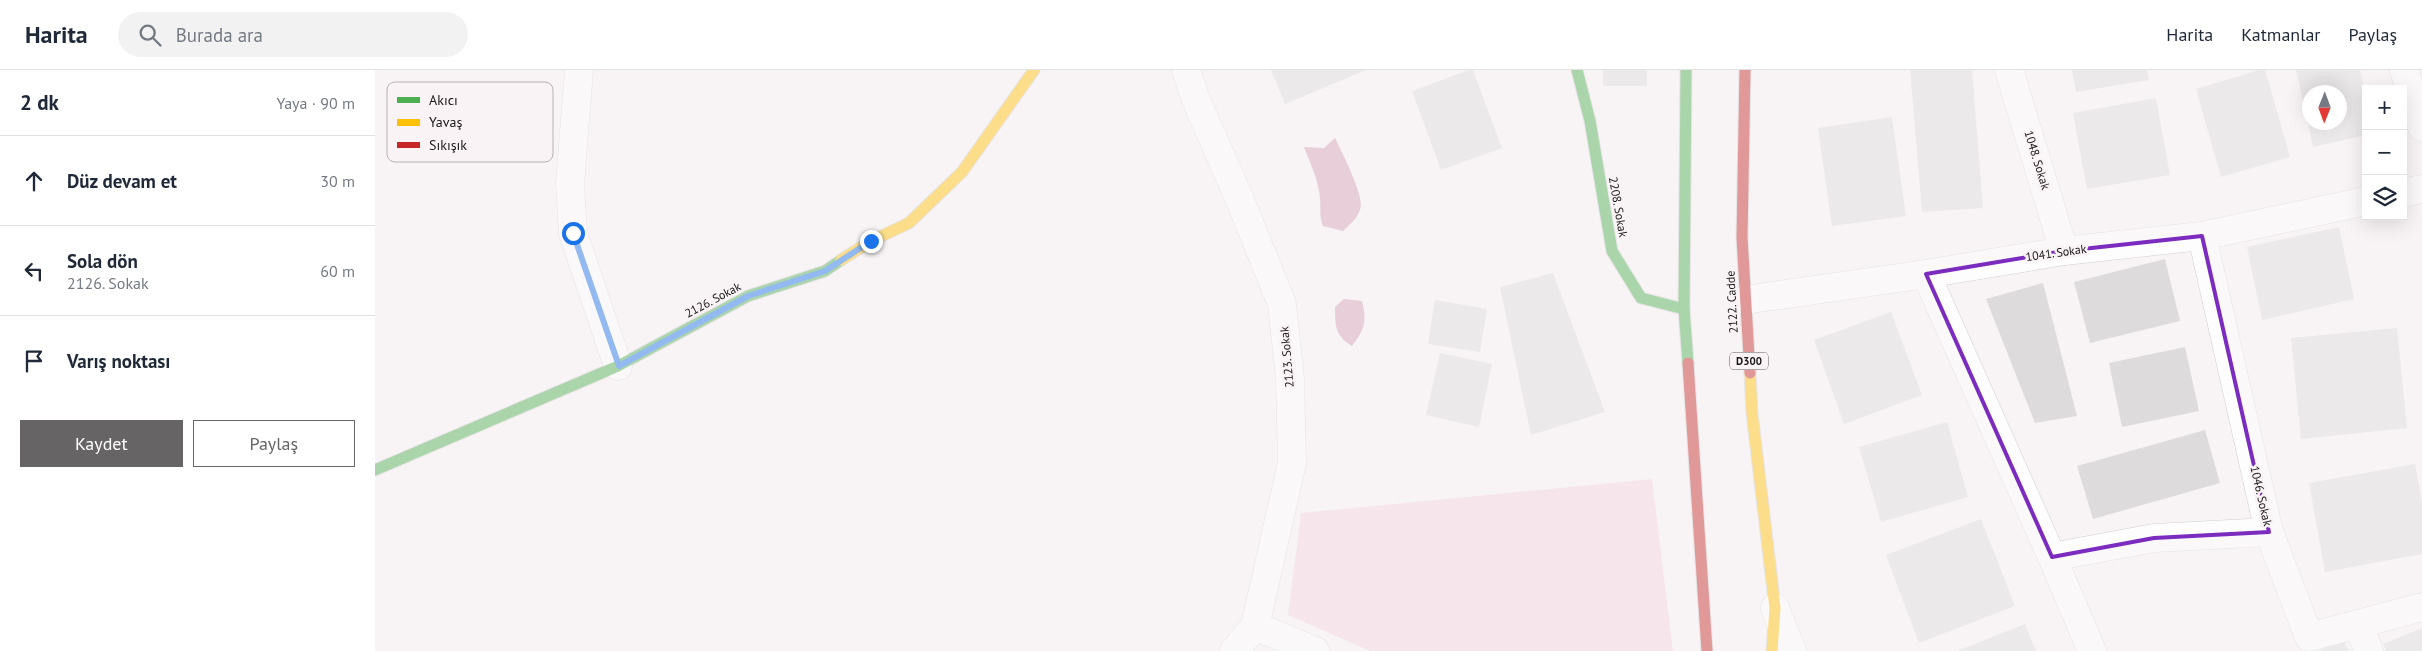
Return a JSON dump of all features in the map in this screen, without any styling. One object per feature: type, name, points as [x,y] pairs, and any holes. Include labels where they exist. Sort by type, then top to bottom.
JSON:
[{"type":"main road","name":"2126. Sokak","points":[[375,470],[619,366],[748,296],[825,271],[871,241],[909,223],[962,172],[1034,70]]},
{"type":"main road","name":"2208. Sokak","points":[[1577,70],[1590,121],[1612,251],[1641,298],[1684,309]]},
{"type":"main road","points":[[1686,70],[1684,309],[1707,651]]},
{"type":"main road","name":"2122. Cadde","points":[[1745,70],[1742,238],[1752,413],[1775,608],[1772,651]]},
{"type":"street","points":[[579,70],[570,183],[573,233],[619,366]]},
{"type":"street","name":"2123. Sokak","points":[[1187,70],[1196,100],[1240,200],[1282,304],[1290,379],[1293,463],[1255,626],[1234,651]]},
{"type":"street","name":"1048. Sokak","points":[[2009,70],[2064,251]]},
{"type":"street","points":[[2404,70],[2422,128]]},
{"type":"street","points":[[2407,192],[2422,189]]},
{"type":"street","name":"1041. Sokak","points":[[1745,300],[1926,274],[2064,251],[2202,236],[2362,202]]},
{"type":"street","name":"1046. Sokak","points":[[2202,236],[2269,532],[2309,637],[2422,607]]},
{"type":"street","points":[[1926,274],[2092,651]]},
{"type":"street","points":[[2052,557],[2154,538],[2269,532]]},
{"type":"street","points":[[1775,608],[1792,651]]},
{"type":"street","points":[[2358,624],[2369,651]]},
{"type":"street","points":[[1255,626],[1315,651]]},
{"type":"highlighted area","points":[[2202,236],[2269,532],[2154,538],[2052,557],[1926,274],[2064,251]]},
{"type":"shaded area","points":[[1335,138],[1352,174],[1361,204],[1360,210],[1353,222],[1343,231],[1323,226],[1318,186],[1304,147],[1324,148]]},
{"type":"shaded area","points":[[1344,299],[1362,301],[1364,308],[1364,325],[1352,346],[1342,338],[1336,325],[1335,307]]},
{"type":"shaded area","points":[[1652,479],[1673,651],[1370,651],[1288,615],[1301,513]]},
{"type":"building","points":[[1271,70],[1366,70],[1285,104]]},
{"type":"building","points":[[1473,70],[1502,148],[1441,170],[1412,91]]},
{"type":"building","points":[[1603,70],[1647,70],[1647,86],[1603,86]]},
{"type":"building","points":[[1910,70],[1972,70],[1983,208],[1922,212]]},
{"type":"building","points":[[2072,70],[2147,70],[2149,80],[2076,92]]},
{"type":"building","points":[[2259,70],[2265,70],[2290,157],[2221,177],[2196,89]]},
{"type":"building","points":[[2296,70],[2360,70],[2364,85],[2362,85],[2362,136],[2313,147],[2309,130],[2347,130],[2347,85],[2302,85],[2302,97]]},
{"type":"building","points":[[2156,98],[2170,175],[2087,189],[2073,113]]},
{"type":"building","points":[[1892,117],[1906,216],[1832,226],[1818,128]]},
{"type":"building","points":[[2339,227],[2354,299],[2262,320],[2247,247]]},
{"type":"building","points":[[2165,259],[2180,321],[2090,343],[2074,282]]},
{"type":"building","points":[[1553,273],[1605,412],[1531,435],[1500,287]]},
{"type":"building","points":[[2043,283],[2077,416],[2035,423],[1986,299]]},
{"type":"building","points":[[1435,300],[1487,309],[1480,352],[1428,344]]},
{"type":"building","points":[[1891,312],[1922,395],[1844,424],[1814,340]]},
{"type":"building","points":[[2397,328],[2407,428],[2301,439],[2291,338]]},
{"type":"building","points":[[2185,347],[2199,411],[2122,427],[2109,363]]},
{"type":"building","points":[[1440,353],[1492,364],[1479,427],[1426,415]]},
{"type":"building","points":[[1947,422],[1968,497],[1881,522],[1859,447]]},
{"type":"building","points":[[2205,430],[2220,483],[2093,519],[2077,466]]},
{"type":"building","points":[[2415,464],[2422,502],[2422,554],[2325,572],[2309,483]]},
{"type":"building","points":[[1981,519],[2015,606],[1919,643],[1886,555]]},
{"type":"building","points":[[2025,624],[2036,651],[1957,651]]},
{"type":"building","points":[[2422,628],[2422,651],[2386,651],[2383,644]]},
{"type":"building","points":[[2342,638],[2349,651],[2319,651]]},
{"type":"traffic: fast","points":[[1577,70],[1590,121],[1612,251],[1641,298],[1684,309]]},
{"type":"traffic: fast","points":[[1686,70],[1684,309],[1688,363]]},
{"type":"traffic: fast","points":[[375,470],[618,366],[748,296],[825,271],[841,260]]},
{"type":"traffic: slow","points":[[841,260],[871,241],[909,223],[962,172],[1034,70]]},
{"type":"traffic: slow","points":[[1750,373],[1752,413],[1775,608],[1772,651]]},
{"type":"traffic: jam","points":[[1745,70],[1742,238],[1750,373]]},
{"type":"traffic: jam","points":[[1688,363],[1707,651]]},
{"type":"route","points":[[573,233],[619,366],[748,296],[825,271],[871,241]]}]
